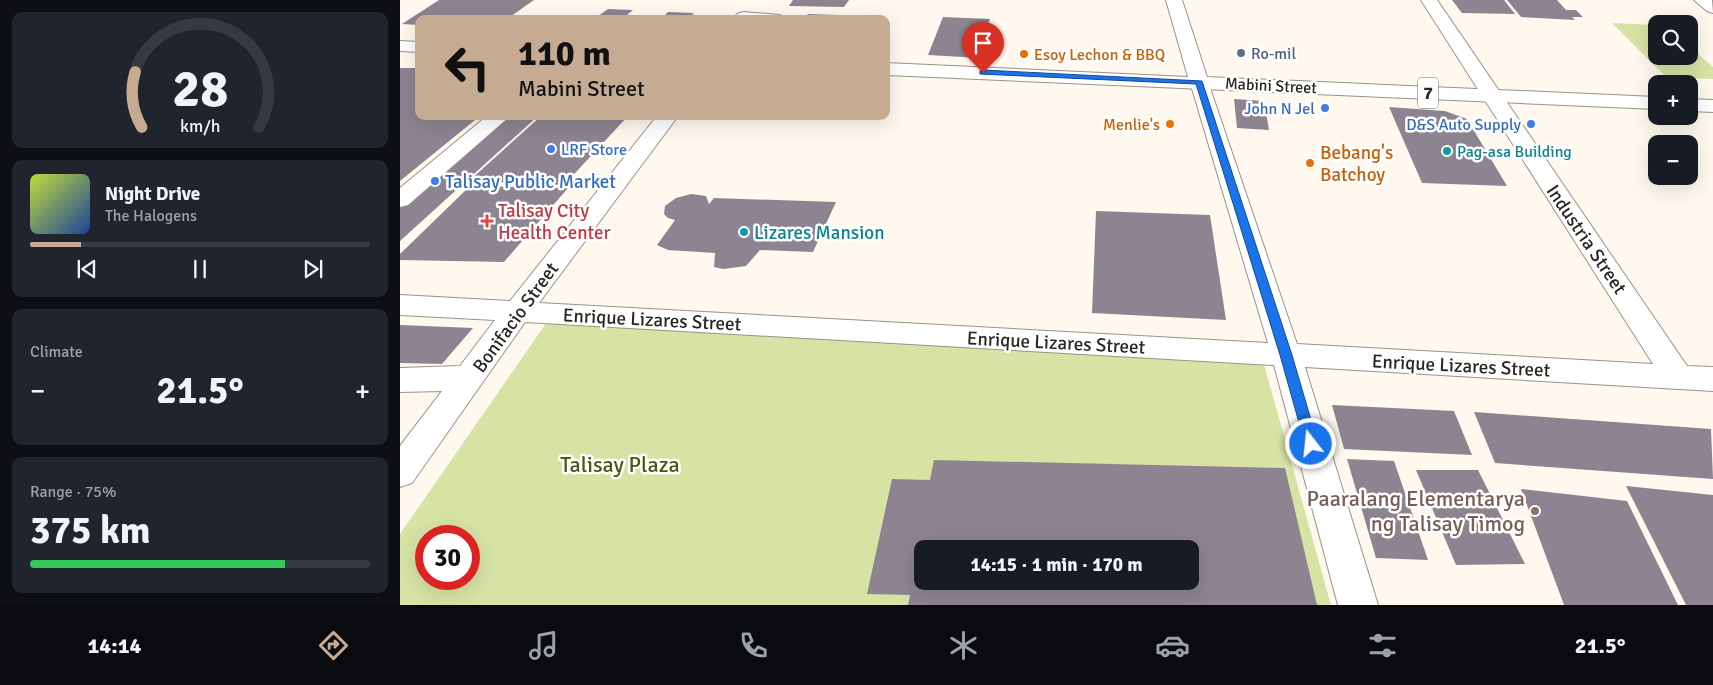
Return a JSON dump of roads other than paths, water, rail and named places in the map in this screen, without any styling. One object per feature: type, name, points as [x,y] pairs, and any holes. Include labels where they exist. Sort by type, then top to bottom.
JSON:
[{"type":"street","points":[[744,15],[755,0]]},
{"type":"street","points":[[1174,0],[1286,355],[1358,605]]},
{"type":"street","name":"Industria Street","points":[[1429,0],[1678,377]]},
{"type":"street","points":[[1702,0],[1713,8]]},
{"type":"street","points":[[400,46],[415,47]]},
{"type":"street","name":"Mabini Street","points":[[890,69],[1648,103]]},
{"type":"street","points":[[1698,105],[1713,106]]},
{"type":"street","points":[[400,200],[495,120]]},
{"type":"street","name":"Bonifacio Street","points":[[400,472],[517,312],[665,120]]},
{"type":"street","name":"Enrique Lizares Street","points":[[400,305],[1713,379]]},
{"type":"street","points":[[400,380],[470,378]]},
{"type":"place","name":"Ro-mil","points":[[1241,53]]},
{"type":"place","name":"Esoy Lechon & BBQ","points":[[1024,54]]},
{"type":"place","name":"John N Jel","points":[[1325,108]]},
{"type":"place","name":"Menlie's","points":[[1170,124]]},
{"type":"place","name":"D&S Auto Supply","points":[[1531,124]]},
{"type":"place","name":"LRF Store","points":[[551,149]]},
{"type":"place","name":"Pag-asa Building","points":[[1447,151]]},
{"type":"place","name":"Bebang's Batchoy","points":[[1310,163]]},
{"type":"place","name":"Talisay Public Market","points":[[435,181]]},
{"type":"place","name":"Talisay City Health Center","points":[[487,221]]},
{"type":"place","name":"Lizares Mansion","points":[[744,232]]},
{"type":"place","name":"Paaralang Elementarya ng Talisay Timog","points":[[1535,511]]},
{"type":"park label","name":"Talisay Plaza","points":[[620,464]]}]
